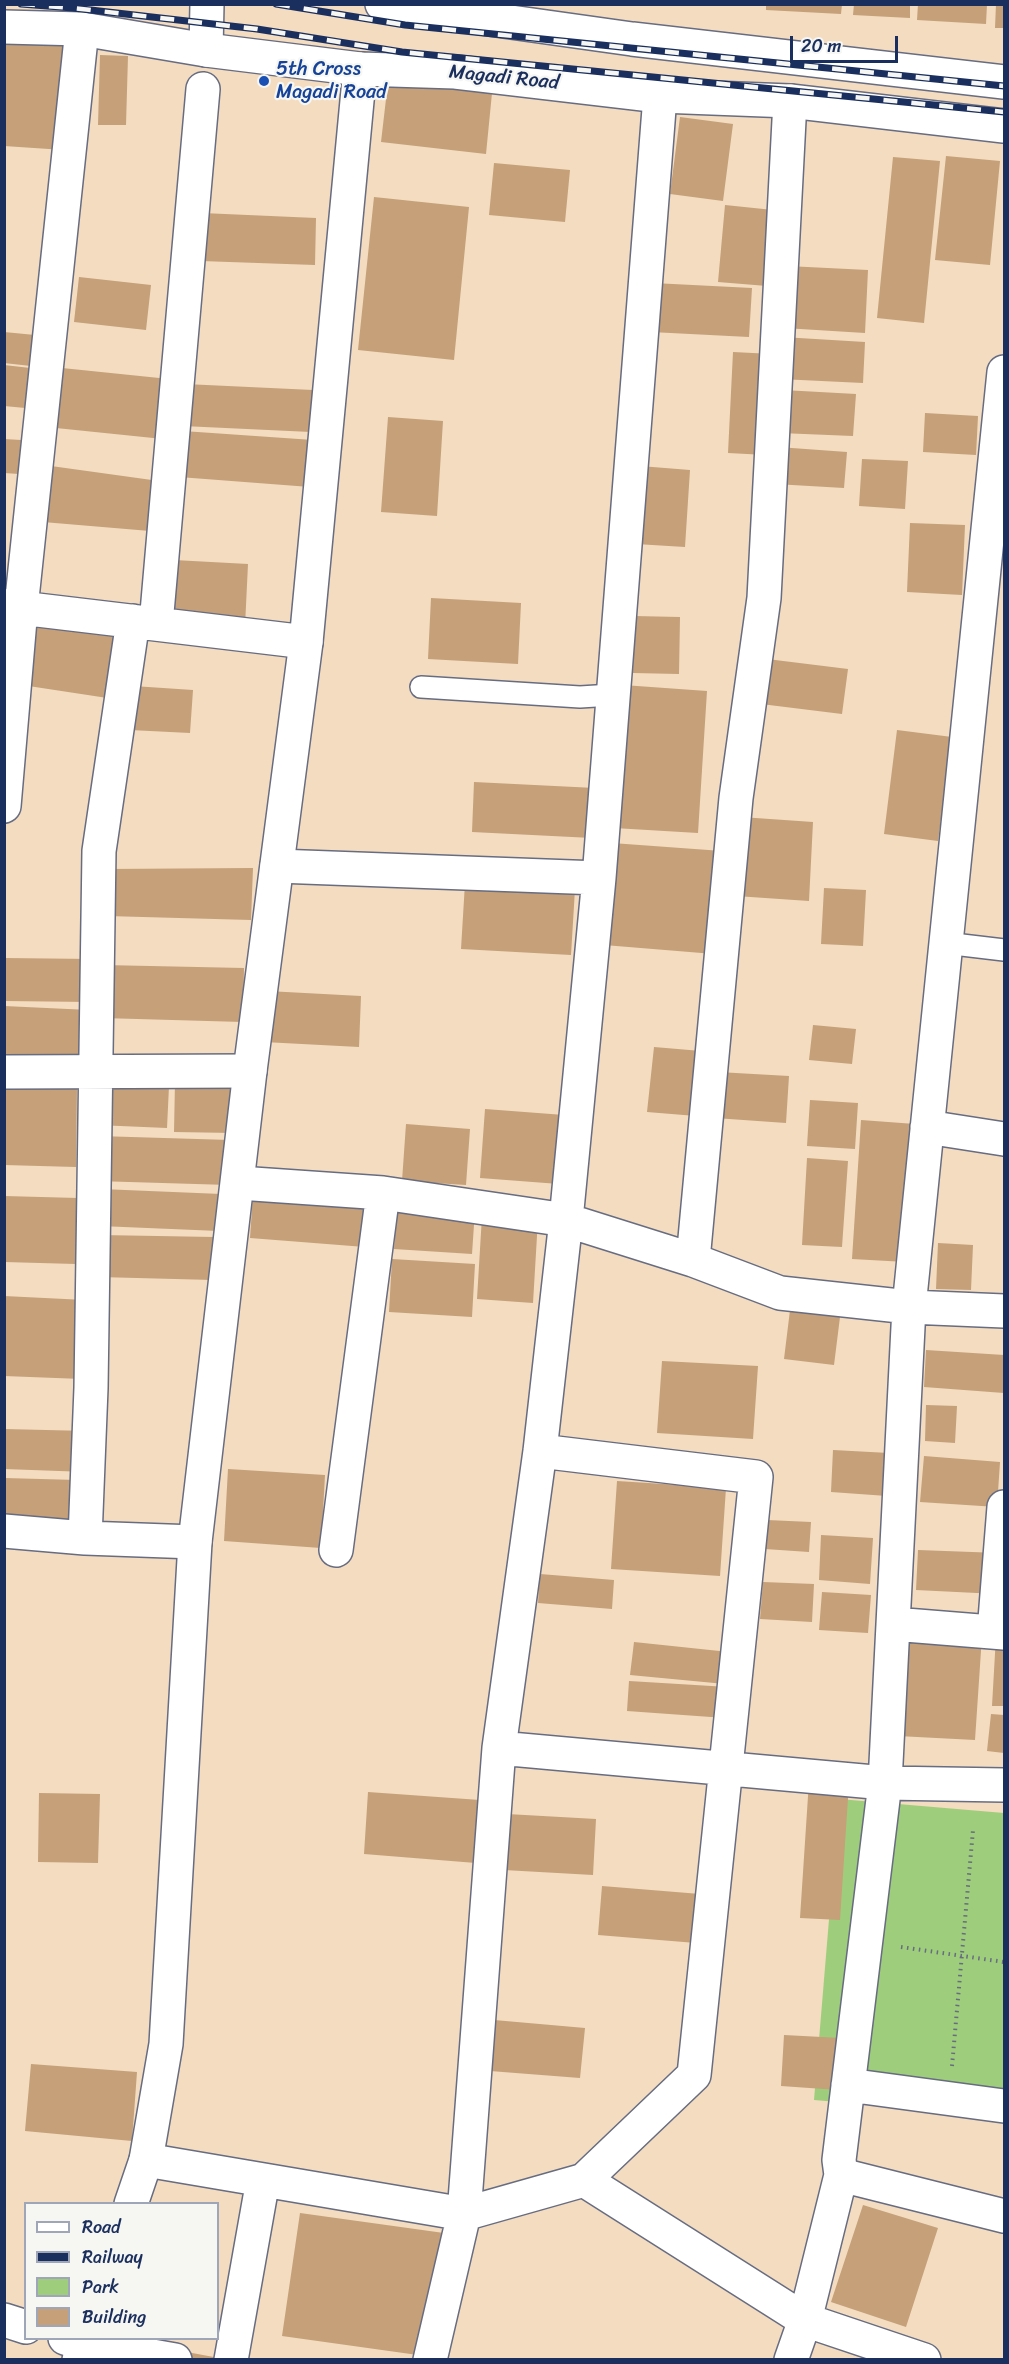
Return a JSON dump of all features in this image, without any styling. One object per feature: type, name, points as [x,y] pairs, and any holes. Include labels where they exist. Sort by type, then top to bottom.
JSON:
[{"type":"street","points":[[206,50],[207,4]]},
{"type":"street","points":[[382,4],[632,39],[1005,81]]},
{"type":"street","name":"Magadi Road","points":[[4,27],[82,29],[206,50],[360,69],[455,72],[660,96],[790,101],[1005,126]]},
{"type":"street","points":[[4,806],[13,607],[82,29]]},
{"type":"street","points":[[132,2202],[146,2160],[165,2044],[195,1542],[239,1183],[250,1071],[306,642],[360,69]]},
{"type":"street","points":[[85,1538],[91,1388],[99,851],[145,622],[202,89]]},
{"type":"street","points":[[430,2360],[464,2214],[500,1748],[540,1451],[566,1220],[599,878],[660,96]]},
{"type":"street","points":[[693,1260],[736,798],[764,598],[790,101]]},
{"type":"street","points":[[790,2360],[806,2320],[840,2175],[839,2160],[864,1942],[885,1783],[909,1307],[945,943],[996,534],[1005,372]]},
{"type":"street","points":[[13,607],[306,642]]},
{"type":"street","points":[[277,866],[599,878]]},
{"type":"street","points":[[4,1072],[250,1071]]},
{"type":"street","points":[[927,1127],[1005,1139]]},
{"type":"street","points":[[239,1183],[383,1193],[566,1220],[693,1260],[780,1293],[909,1307],[1005,1311]]},
{"type":"street","points":[[336,1550],[383,1193]]},
{"type":"street","points":[[146,2160],[464,2214],[584,2180],[694,2075],[756,1477],[540,1451]]},
{"type":"street","points":[[893,1624],[999,1632],[1005,1508]]},
{"type":"street","points":[[4,1531],[85,1538],[195,1542]]},
{"type":"street","points":[[500,1748],[885,1783],[1005,1785]]},
{"type":"street","points":[[848,2085],[1005,2106]]},
{"type":"street","points":[[840,2175],[1005,2216]]},
{"type":"street","points":[[231,2360],[263,2180]]},
{"type":"street","points":[[584,2180],[806,2320],[924,2360]]},
{"type":"street","points":[[4,2320],[24,2326]]},
{"type":"street","points":[[78,2345],[175,2360]]},
{"type":"lane","points":[[421,687],[580,697],[612,695]]},
{"type":"lane","points":[[945,943],[1005,950]]},
{"type":"path","points":[[949,2098],[973,1830]]},
{"type":"path","points":[[864,1942],[1005,1962]]},
{"type":"green space","points":[[839,1799],[1004,1813],[1004,2116],[814,2100]]},
{"type":"building","points":[[766,4],[842,4],[841,14],[766,10]]},
{"type":"building","points":[[854,4],[910,4],[910,18],[853,15]]},
{"type":"building","points":[[918,4],[987,4],[986,24],[917,20]]},
{"type":"building","points":[[996,4],[1004,4],[1004,28],[995,28]]},
{"type":"building","points":[[4,42],[70,46],[64,150],[4,146]]},
{"type":"building","points":[[100,55],[128,56],[126,125],[98,125]]},
{"type":"building","points":[[388,82],[492,93],[486,154],[381,142]]},
{"type":"building","points":[[680,117],[733,124],[723,201],[670,194]]},
{"type":"building","points":[[946,156],[1000,161],[990,265],[935,260]]},
{"type":"building","points":[[893,157],[940,161],[924,323],[877,318]]},
{"type":"building","points":[[494,163],[570,170],[565,222],[489,215]]},
{"type":"building","points":[[374,197],[469,207],[454,360],[358,350]]},
{"type":"building","points":[[725,205],[773,210],[767,286],[718,282]]},
{"type":"building","points":[[202,213],[316,218],[315,265],[201,261]]},
{"type":"building","points":[[787,266],[868,270],[865,333],[784,328]]},
{"type":"building","points":[[79,277],[151,285],[146,330],[74,322]]},
{"type":"building","points":[[653,283],[752,288],[749,337],[651,332]]},
{"type":"building","points":[[4,332],[35,335],[31,366],[4,363]]},
{"type":"building","points":[[782,337],[865,342],[863,383],[780,379]]},
{"type":"building","points":[[733,352],[772,354],[766,455],[728,453]]},
{"type":"building","points":[[4,365],[39,369],[36,409],[4,406]]},
{"type":"building","points":[[62,368],[169,379],[163,439],[56,428]]},
{"type":"building","points":[[185,384],[313,390],[311,432],[183,426]]},
{"type":"building","points":[[783,390],[856,394],[853,436],[780,433]]},
{"type":"building","points":[[925,413],[978,416],[976,455],[923,452]]},
{"type":"building","points":[[388,417],[443,421],[437,516],[381,512]]},
{"type":"building","points":[[183,431],[313,440],[310,487],[179,477]]},
{"type":"building","points":[[4,439],[21,440],[19,474],[4,473]]},
{"type":"building","points":[[778,447],[847,452],[844,488],[775,484]]},
{"type":"building","points":[[862,459],[908,461],[905,509],[859,506]]},
{"type":"building","points":[[51,466],[159,481],[150,531],[43,522]]},
{"type":"building","points":[[640,466],[690,470],[685,547],[636,544]]},
{"type":"building","points":[[910,523],[965,525],[962,595],[907,592]]},
{"type":"building","points":[[174,560],[248,564],[245,626],[171,622]]},
{"type":"building","points":[[431,598],[521,603],[518,664],[428,659]]},
{"type":"building","points":[[634,616],[680,617],[679,674],[633,673]]},
{"type":"building","points":[[31,622],[124,636],[114,699],[22,685]]},
{"type":"building","points":[[767,659],[848,669],[842,714],[761,704]]},
{"type":"building","points":[[623,685],[707,691],[698,833],[614,828]]},
{"type":"building","points":[[133,686],[193,690],[190,733],[130,730]]},
{"type":"building","points":[[897,730],[952,737],[938,841],[884,834]]},
{"type":"building","points":[[474,782],[595,788],[592,838],[472,832]]},
{"type":"building","points":[[741,817],[813,822],[809,901],[736,896]]},
{"type":"building","points":[[612,843],[722,851],[714,954],[604,945]]},
{"type":"building","points":[[253,868],[251,920],[107,916],[107,869]]},
{"type":"building","points":[[465,883],[575,889],[571,955],[461,949]]},
{"type":"building","points":[[824,888],[866,890],[863,946],[821,944]]},
{"type":"building","points":[[4,958],[92,959],[91,1002],[4,1001]]},
{"type":"building","points":[[103,965],[244,968],[243,1022],[102,1018]]},
{"type":"building","points":[[267,991],[361,996],[359,1047],[264,1042]]},
{"type":"building","points":[[4,1006],[89,1010],[87,1066],[4,1063]]},
{"type":"building","points":[[813,1025],[856,1029],[852,1064],[809,1060]]},
{"type":"building","points":[[654,1047],[701,1051],[696,1116],[647,1112]]},
{"type":"building","points":[[718,1072],[789,1076],[786,1123],[715,1118]]},
{"type":"building","points":[[100,1082],[169,1086],[167,1128],[97,1125]]},
{"type":"building","points":[[175,1082],[235,1083],[234,1133],[174,1132]]},
{"type":"building","points":[[4,1086],[77,1087],[76,1167],[4,1165]]},
{"type":"building","points":[[810,1100],[858,1103],[855,1149],[807,1146]]},
{"type":"building","points":[[485,1109],[564,1115],[559,1184],[480,1178]]},
{"type":"building","points":[[861,1120],[915,1124],[906,1262],[852,1259]]},
{"type":"building","points":[[406,1124],[470,1129],[466,1185],[402,1181]]},
{"type":"building","points":[[98,1136],[230,1140],[229,1185],[96,1181]]},
{"type":"building","points":[[807,1158],[848,1161],[842,1247],[802,1245]]},
{"type":"building","points":[[101,1189],[221,1194],[219,1231],[100,1226]]},
{"type":"building","points":[[253,1194],[369,1203],[365,1247],[250,1238]]},
{"type":"building","points":[[4,1196],[78,1198],[76,1264],[4,1262]]},
{"type":"building","points":[[397,1205],[475,1210],[472,1254],[394,1249]]},
{"type":"building","points":[[482,1216],[538,1219],[533,1303],[477,1299]]},
{"type":"building","points":[[100,1235],[214,1237],[213,1280],[99,1277]]},
{"type":"building","points":[[938,1243],[973,1245],[971,1290],[936,1289]]},
{"type":"building","points":[[392,1259],[475,1264],[472,1317],[389,1312]]},
{"type":"building","points":[[4,1296],[85,1300],[82,1379],[4,1376]]},
{"type":"building","points":[[791,1302],[841,1309],[834,1365],[784,1359]]},
{"type":"building","points":[[926,1350],[1004,1355],[1004,1393],[924,1387]]},
{"type":"building","points":[[662,1361],[758,1366],[753,1439],[657,1433]]},
{"type":"building","points":[[926,1405],[957,1406],[955,1443],[925,1441]]},
{"type":"building","points":[[4,1429],[88,1431],[87,1472],[4,1469]]},
{"type":"building","points":[[833,1450],[889,1453],[887,1496],[831,1492]]},
{"type":"building","points":[[924,1456],[1000,1462],[997,1507],[920,1502]]},
{"type":"building","points":[[228,1469],[325,1475],[321,1548],[224,1541]]},
{"type":"building","points":[[4,1478],[77,1480],[76,1525],[4,1523]]},
{"type":"building","points":[[617,1481],[726,1488],[720,1576],[611,1569]]},
{"type":"building","points":[[767,1520],[811,1522],[809,1552],[765,1549]]},
{"type":"building","points":[[821,1535],[873,1538],[870,1584],[819,1580]]},
{"type":"building","points":[[918,1550],[999,1553],[997,1594],[916,1590]]},
{"type":"building","points":[[540,1574],[614,1580],[612,1609],[538,1603]]},
{"type":"building","points":[[763,1582],[814,1584],[812,1622],[760,1619]]},
{"type":"building","points":[[822,1592],[871,1595],[868,1633],[819,1630]]},
{"type":"building","points":[[904,1632],[982,1636],[975,1740],[898,1736]]},
{"type":"building","points":[[996,1636],[1004,1636],[1004,1706],[992,1706]]},
{"type":"building","points":[[634,1642],[729,1652],[725,1684],[630,1675]]},
{"type":"building","points":[[629,1681],[728,1687],[725,1718],[627,1711]]},
{"type":"building","points":[[991,1714],[1004,1715],[1004,1753],[987,1751]]},
{"type":"building","points":[[809,1781],[849,1783],[840,1920],[800,1918]]},
{"type":"building","points":[[368,1792],[480,1800],[476,1863],[364,1854]]},
{"type":"building","points":[[39,1793],[100,1794],[98,1863],[38,1862]]},
{"type":"building","points":[[507,1814],[596,1819],[593,1875],[504,1870]]},
{"type":"building","points":[[602,1886],[700,1894],[696,1943],[598,1935]]},
{"type":"building","points":[[494,2020],[585,2028],[580,2078],[490,2071]]},
{"type":"building","points":[[784,2035],[841,2038],[838,2090],[781,2086]]},
{"type":"building","points":[[31,2064],[137,2072],[132,2141],[25,2131]]},
{"type":"building","points":[[863,2205],[938,2228],[906,2327],[831,2302]]},
{"type":"building","points":[[300,2213],[451,2234],[432,2357],[282,2336]]},
{"type":"building","points":[[160,2347],[219,2358],[219,2360],[157,2360]]},
{"type":"railway","points":[[21,4],[257,29],[402,52],[1004,112]]},
{"type":"railway","points":[[276,4],[405,25],[1004,86]]},
{"type":"place","name":"5th Cross Magadi Road","points":[[264,81]]}]
